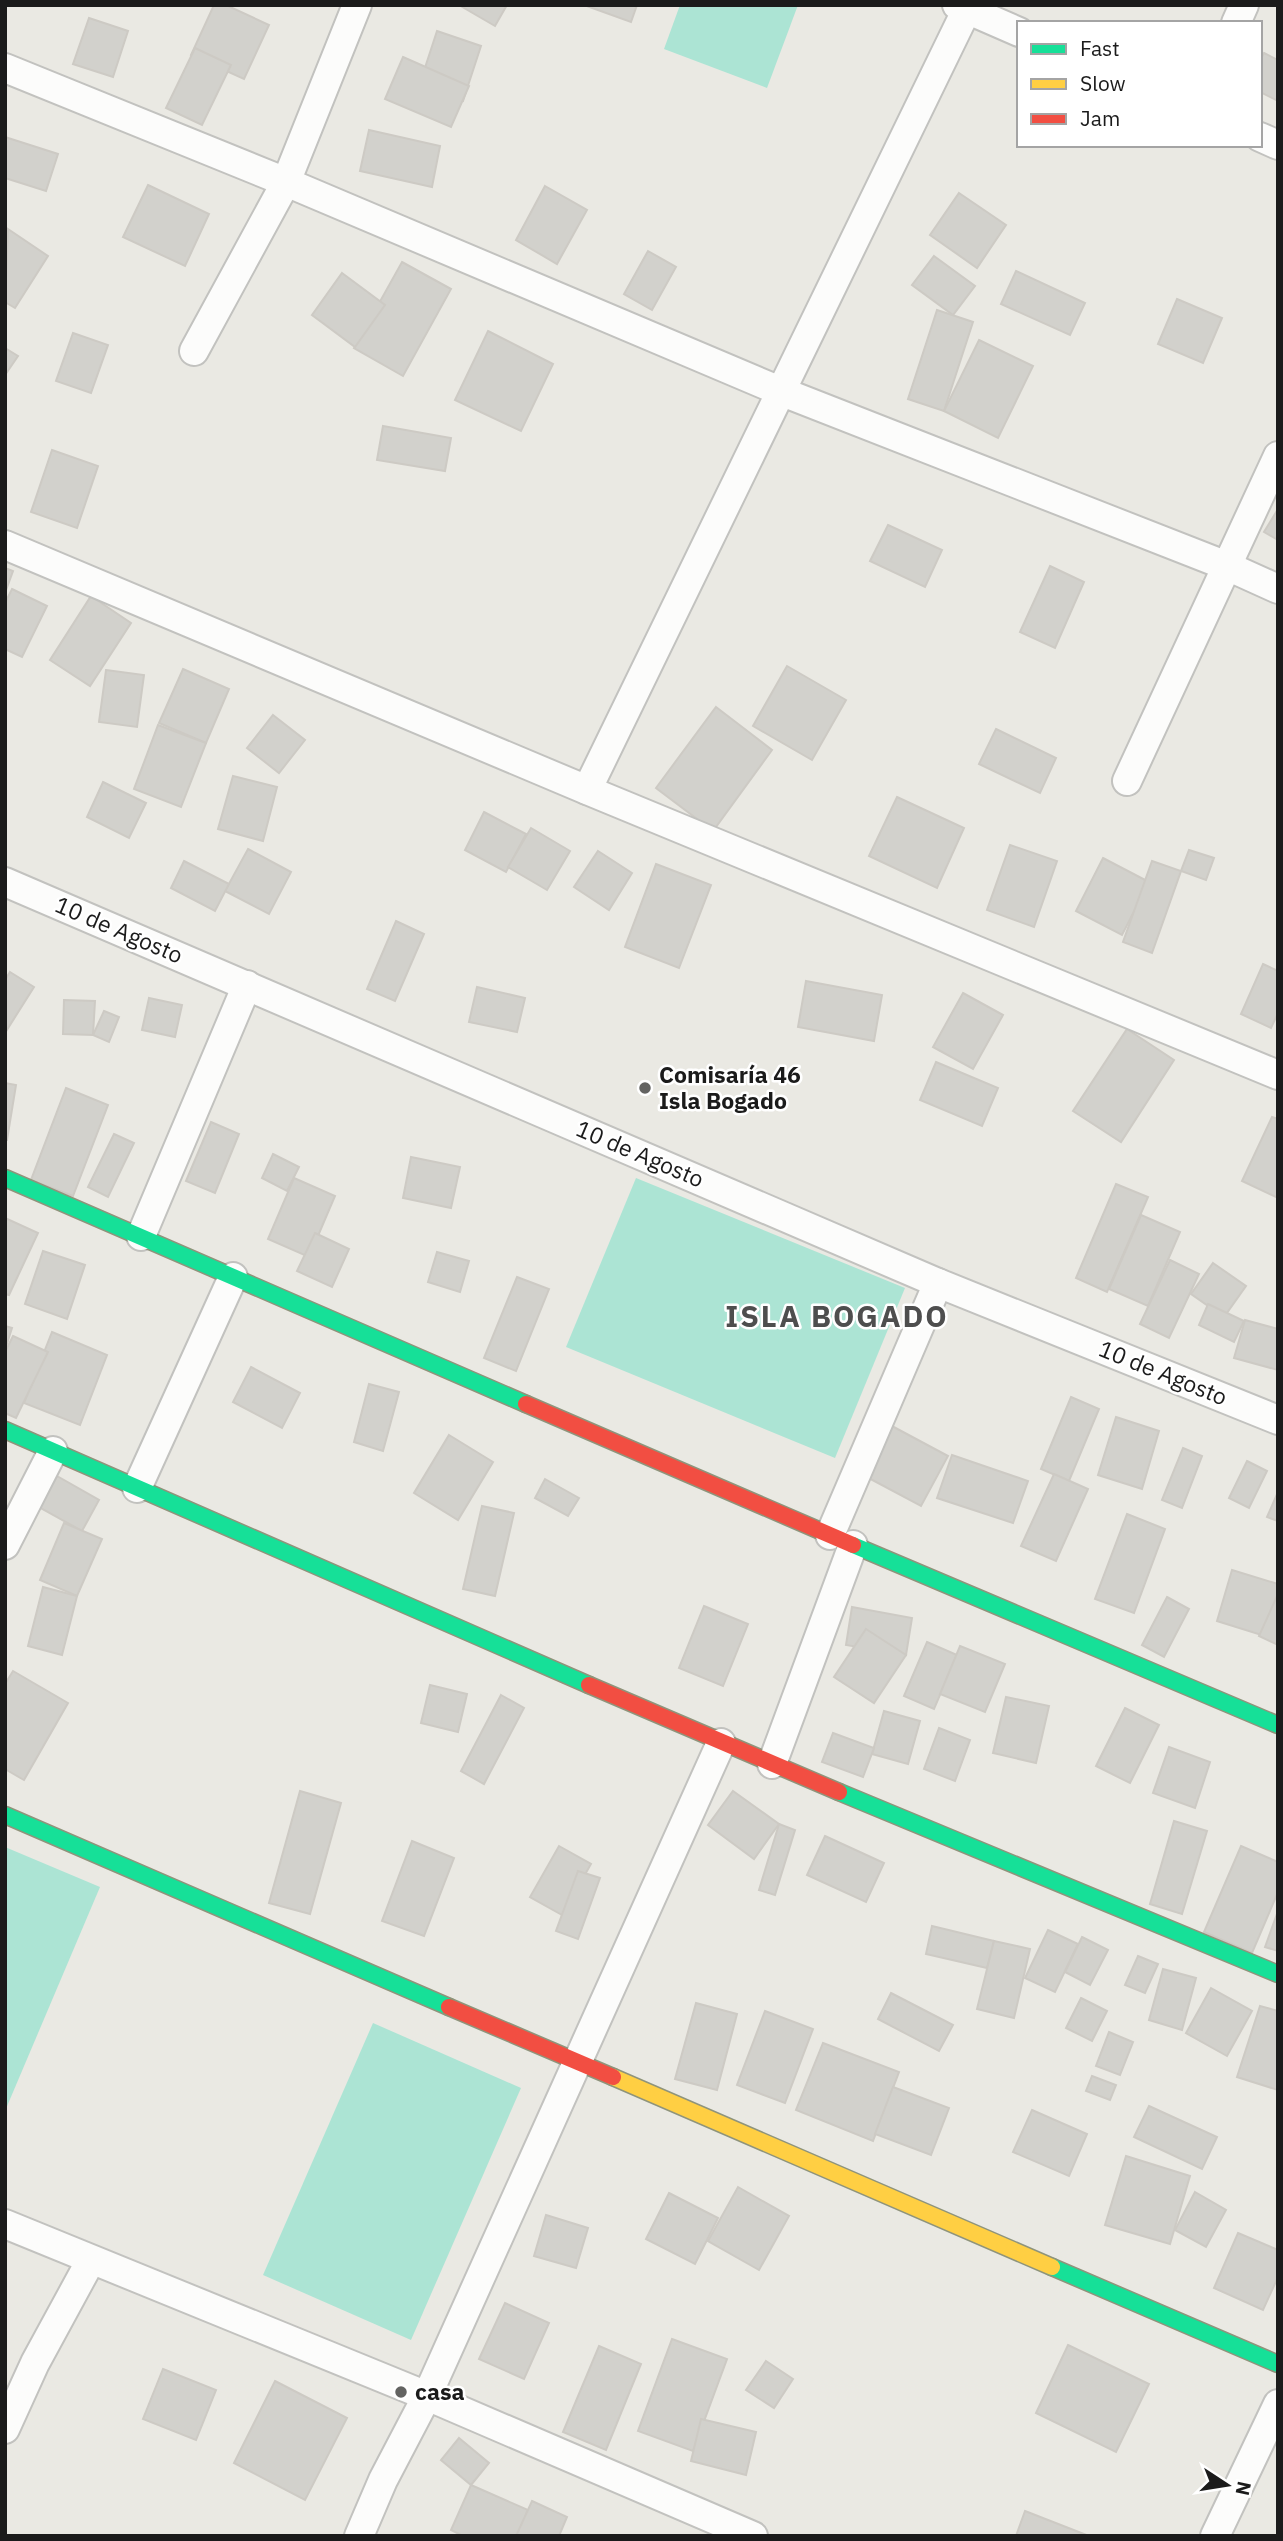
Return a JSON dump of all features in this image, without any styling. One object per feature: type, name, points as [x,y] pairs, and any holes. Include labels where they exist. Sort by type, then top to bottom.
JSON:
[{"type":"street","points":[[194,351],[286,182],[357,5]]},
{"type":"street","points":[[1237,21],[1244,5]]},
{"type":"street","points":[[587,790],[962,7],[1017,31]]},
{"type":"street","points":[[5,68],[286,182],[780,391],[1227,566],[1278,589]]},
{"type":"street","points":[[1262,138],[1278,145]]},
{"type":"street","points":[[1127,781],[1278,456]]},
{"type":"street","points":[[5,545],[587,790],[1278,1075]]},
{"type":"street","name":"10 de Agosto","points":[[5,882],[938,1283],[1278,1420]]},
{"type":"street","points":[[141,1236],[247,985]]},
{"type":"street","points":[[5,1178],[841,1540],[1278,1725]]},
{"type":"street","points":[[137,1488],[233,1277]]},
{"type":"street","points":[[772,1764],[841,1540],[938,1283]]},
{"type":"street","points":[[5,1430],[721,1743],[1278,1974]]},
{"type":"street","points":[[5,1545],[53,1451]]},
{"type":"street","points":[[359,2536],[383,2480],[427,2396],[721,1743]]},
{"type":"street","points":[[5,1815],[1278,2364]]},
{"type":"street","points":[[5,2224],[427,2396],[753,2536]]},
{"type":"street","points":[[5,2429],[36,2363],[91,2260]]},
{"type":"street","points":[[1215,2536],[1278,2404]]},
{"type":"green space","points":[[680,5],[798,5],[767,88],[664,49]]},
{"type":"green space","points":[[636,1178],[905,1288],[835,1458],[566,1347]]},
{"type":"green space","points":[[5,1847],[100,1887],[5,2111]]},
{"type":"green space","points":[[373,2023],[521,2088],[411,2340],[263,2275]]},
{"type":"building","points":[[214,5],[226,5],[269,25],[244,79],[191,55]]},
{"type":"building","points":[[459,5],[507,5],[495,26]]},
{"type":"building","points":[[584,5],[637,5],[631,22]]},
{"type":"building","points":[[89,18],[128,31],[113,77],[73,64]]},
{"type":"building","points":[[437,31],[481,46],[463,101],[419,86]]},
{"type":"building","points":[[195,48],[231,65],[202,125],[166,108]]},
{"type":"building","points":[[1264,53],[1278,60],[1278,101],[1262,93]]},
{"type":"building","points":[[403,57],[469,86],[451,127],[385,99]]},
{"type":"building","points":[[369,130],[440,146],[432,187],[360,171]]},
{"type":"building","points":[[5,137],[58,154],[46,191],[5,178]]},
{"type":"building","points":[[148,185],[209,214],[185,266],[123,237]]},
{"type":"building","points":[[545,186],[587,210],[557,264],[516,240]]},
{"type":"building","points":[[959,193],[1006,225],[977,268],[930,235]]},
{"type":"building","points":[[8,229],[48,256],[15,308],[5,302]]},
{"type":"building","points":[[648,251],[676,267],[652,310],[624,294]]},
{"type":"building","points":[[934,256],[975,286],[953,315],[912,285]]},
{"type":"building","points":[[402,262],[451,289],[403,376],[354,348]]},
{"type":"building","points":[[1016,271],[1085,303],[1070,335],[1001,304]]},
{"type":"building","points":[[342,273],[385,305],[355,347],[312,315]]},
{"type":"building","points":[[1177,299],[1222,318],[1203,363],[1158,344]]},
{"type":"building","points":[[937,310],[973,322],[944,411],[908,399]]},
{"type":"building","points":[[488,331],[553,364],[521,431],[455,400]]},
{"type":"building","points":[[73,333],[108,345],[91,393],[56,381]]},
{"type":"building","points":[[979,340],[1033,366],[998,438],[944,411]]},
{"type":"building","points":[[5,348],[18,356],[5,375]]},
{"type":"building","points":[[383,426],[451,438],[445,471],[377,460]]},
{"type":"building","points":[[52,450],[98,466],[77,528],[31,512]]},
{"type":"building","points":[[1278,509],[1278,540],[1264,532]]},
{"type":"building","points":[[888,525],[942,550],[925,587],[870,561]]},
{"type":"building","points":[[1050,566],[1084,582],[1055,648],[1020,632]]},
{"type":"building","points":[[5,568],[13,571],[5,593]]},
{"type":"building","points":[[12,589],[47,606],[22,657],[5,649],[5,603]]},
{"type":"building","points":[[91,596],[131,623],[90,686],[50,660]]},
{"type":"building","points":[[787,666],[846,700],[812,760],[753,726]]},
{"type":"building","points":[[183,669],[229,689],[206,743],[159,723]]},
{"type":"building","points":[[106,670],[144,675],[137,727],[99,722]]},
{"type":"building","points":[[716,707],[772,750],[713,831],[656,788]]},
{"type":"building","points":[[273,715],[305,740],[279,773],[247,748]]},
{"type":"building","points":[[158,725],[206,743],[181,807],[134,789]]},
{"type":"building","points":[[996,729],[1056,758],[1040,793],[979,764]]},
{"type":"building","points":[[233,776],[277,787],[263,841],[218,829]]},
{"type":"building","points":[[103,782],[146,803],[129,838],[87,817]]},
{"type":"building","points":[[897,797],[964,828],[937,888],[869,856]]},
{"type":"building","points":[[484,812],[526,834],[506,872],[465,850]]},
{"type":"building","points":[[531,828],[570,851],[547,890],[508,867]]},
{"type":"building","points":[[1010,845],[1057,861],[1034,927],[987,910]]},
{"type":"building","points":[[248,849],[291,872],[269,914],[225,891]]},
{"type":"building","points":[[1189,850],[1214,858],[1206,880],[1181,871]]},
{"type":"building","points":[[598,851],[632,873],[609,910],[574,887]]},
{"type":"building","points":[[1103,858],[1149,882],[1122,935],[1076,911]]},
{"type":"building","points":[[184,861],[229,884],[215,911],[171,888]]},
{"type":"building","points":[[1152,861],[1181,871],[1152,953],[1123,942]]},
{"type":"building","points":[[656,864],[711,885],[679,968],[625,947]]},
{"type":"building","points":[[396,921],[424,934],[395,1001],[367,989]]},
{"type":"building","points":[[1263,964],[1278,971],[1278,1013],[1271,1028],[1241,1014]]},
{"type":"building","points":[[10,972],[34,987],[5,1033],[5,980]]},
{"type":"building","points":[[806,981],[882,995],[874,1041],[798,1027]]},
{"type":"building","points":[[477,987],[525,998],[517,1032],[469,1022]]},
{"type":"building","points":[[963,993],[1003,1015],[973,1069],[933,1047]]},
{"type":"building","points":[[149,998],[182,1005],[175,1037],[142,1030]]},
{"type":"building","points":[[64,1000],[95,1001],[93,1035],[63,1034]]},
{"type":"building","points":[[104,1011],[119,1017],[109,1042],[93,1035]]},
{"type":"building","points":[[1127,1029],[1174,1060],[1121,1142],[1073,1111]]},
{"type":"building","points":[[936,1062],[998,1088],[982,1126],[920,1100]]},
{"type":"building","points":[[5,1083],[16,1085],[7,1140],[5,1140]]},
{"type":"building","points":[[66,1088],[108,1105],[73,1196],[31,1180]]},
{"type":"building","points":[[1272,1117],[1278,1119],[1278,1198],[1242,1181]]},
{"type":"building","points":[[211,1122],[239,1134],[215,1193],[186,1181]]},
{"type":"building","points":[[114,1134],[134,1143],[108,1197],[88,1187]]},
{"type":"building","points":[[273,1154],[299,1167],[287,1191],[262,1178]]},
{"type":"building","points":[[411,1157],[460,1167],[451,1208],[403,1198]]},
{"type":"building","points":[[294,1178],[335,1196],[309,1257],[268,1239]]},
{"type":"building","points":[[1116,1184],[1148,1197],[1107,1292],[1076,1278]]},
{"type":"building","points":[[1141,1215],[1180,1232],[1148,1306],[1109,1289]]},
{"type":"building","points":[[5,1218],[38,1233],[9,1295],[5,1294]]},
{"type":"building","points":[[315,1233],[349,1249],[332,1287],[297,1271]]},
{"type":"building","points":[[43,1251],[85,1265],[67,1319],[25,1304]]},
{"type":"building","points":[[437,1252],[469,1261],[460,1292],[428,1282]]},
{"type":"building","points":[[1170,1260],[1199,1274],[1169,1338],[1140,1324]]},
{"type":"building","points":[[1213,1263],[1246,1286],[1224,1317],[1191,1294]]},
{"type":"building","points":[[517,1277],[549,1289],[516,1371],[484,1358]]},
{"type":"building","points":[[1208,1304],[1244,1321],[1234,1342],[1199,1325]]},
{"type":"building","points":[[1245,1320],[1278,1329],[1278,1370],[1234,1358]]},
{"type":"building","points":[[5,1326],[12,1328],[5,1350]]},
{"type":"building","points":[[52,1332],[107,1355],[80,1425],[24,1403]]},
{"type":"building","points":[[13,1336],[48,1352],[16,1418],[5,1413],[5,1352]]},
{"type":"building","points":[[251,1367],[300,1393],[282,1428],[233,1402]]},
{"type":"building","points":[[369,1384],[399,1392],[383,1451],[354,1442]]},
{"type":"building","points":[[1071,1397],[1099,1409],[1069,1481],[1041,1469]]},
{"type":"building","points":[[1116,1417],[1159,1431],[1142,1489],[1098,1475]]},
{"type":"building","points":[[890,1425],[948,1456],[921,1506],[863,1475]]},
{"type":"building","points":[[449,1435],[493,1462],[458,1520],[414,1493]]},
{"type":"building","points":[[1183,1448],[1202,1456],[1182,1508],[1162,1500]]},
{"type":"building","points":[[952,1455],[1028,1481],[1013,1523],[937,1498]]},
{"type":"building","points":[[1247,1461],[1267,1471],[1249,1508],[1229,1498]]},
{"type":"building","points":[[1054,1474],[1088,1489],[1056,1561],[1021,1546]]},
{"type":"building","points":[[57,1476],[99,1500],[82,1531],[39,1507]]},
{"type":"building","points":[[545,1479],[579,1498],[568,1516],[535,1498]]},
{"type":"building","points":[[1278,1492],[1278,1521],[1267,1517]]},
{"type":"building","points":[[482,1506],[514,1513],[495,1596],[463,1589]]},
{"type":"building","points":[[1127,1514],[1165,1529],[1134,1613],[1095,1599]]},
{"type":"building","points":[[64,1523],[102,1539],[77,1596],[40,1580]]},
{"type":"building","points":[[1232,1570],[1278,1584],[1278,1606],[1268,1637],[1217,1621]]},
{"type":"building","points":[[43,1587],[77,1596],[62,1655],[28,1646]]},
{"type":"building","points":[[1278,1594],[1278,1645],[1259,1636]]},
{"type":"building","points":[[1167,1597],[1189,1609],[1164,1657],[1142,1645]]},
{"type":"building","points":[[704,1606],[748,1624],[723,1686],[679,1668]]},
{"type":"building","points":[[852,1607],[912,1618],[906,1655],[846,1645]]},
{"type":"building","points":[[866,1629],[906,1655],[874,1703],[834,1677]]},
{"type":"building","points":[[927,1642],[957,1655],[934,1709],[904,1696]]},
{"type":"building","points":[[960,1646],[1005,1664],[985,1712],[940,1694]]},
{"type":"building","points":[[13,1671],[68,1703],[24,1780],[5,1769],[5,1684]]},
{"type":"building","points":[[430,1685],[467,1694],[458,1732],[421,1723]]},
{"type":"building","points":[[501,1695],[524,1708],[484,1784],[461,1771]]},
{"type":"building","points":[[1006,1697],[1049,1706],[1036,1763],[993,1753]]},
{"type":"building","points":[[1125,1708],[1159,1725],[1130,1783],[1096,1766]]},
{"type":"building","points":[[884,1711],[920,1721],[908,1764],[872,1754]]},
{"type":"building","points":[[939,1728],[970,1740],[955,1781],[924,1769]]},
{"type":"building","points":[[833,1733],[874,1748],[863,1777],[822,1762]]},
{"type":"building","points":[[1169,1747],[1210,1762],[1195,1808],[1153,1793]]},
{"type":"building","points":[[300,1791],[341,1803],[310,1914],[269,1903]]},
{"type":"building","points":[[733,1791],[779,1824],[754,1859],[708,1825]]},
{"type":"building","points":[[1174,1821],[1207,1831],[1182,1914],[1150,1904]]},
{"type":"building","points":[[779,1824],[795,1830],[775,1895],[759,1890]]},
{"type":"building","points":[[825,1836],[884,1863],[866,1902],[807,1875]]},
{"type":"building","points":[[412,1841],[454,1858],[424,1936],[382,1921]]},
{"type":"building","points":[[559,1846],[591,1864],[562,1915],[530,1897]]},
{"type":"building","points":[[1241,1846],[1278,1862],[1278,1892],[1252,1953],[1204,1932]]},
{"type":"building","points":[[578,1871],[600,1878],[578,1939],[556,1931]]},
{"type":"building","points":[[1278,1911],[1278,1951],[1265,1947]]},
{"type":"building","points":[[932,1926],[994,1941],[987,1968],[926,1954]]},
{"type":"building","points":[[1048,1930],[1078,1944],[1055,1992],[1025,1978]]},
{"type":"building","points":[[1082,1937],[1108,1950],[1090,1985],[1065,1972]]},
{"type":"building","points":[[994,1941],[1030,1949],[1014,2018],[977,2009]]},
{"type":"building","points":[[1138,1956],[1158,1964],[1145,1993],[1125,1985]]},
{"type":"building","points":[[1163,1969],[1196,1978],[1182,2030],[1149,2020]]},
{"type":"building","points":[[1211,1988],[1252,2011],[1227,2056],[1186,2033]]},
{"type":"building","points":[[891,1993],[953,2025],[939,2051],[878,2019]]},
{"type":"building","points":[[1081,1998],[1107,2011],[1092,2041],[1066,2028]]},
{"type":"building","points":[[696,2003],[737,2014],[717,2090],[675,2079]]},
{"type":"building","points":[[1260,2006],[1278,2011],[1278,2090],[1237,2077]]},
{"type":"building","points":[[765,2011],[813,2029],[785,2103],[737,2085]]},
{"type":"building","points":[[1109,2032],[1133,2042],[1120,2075],[1096,2066]]},
{"type":"building","points":[[823,2043],[899,2072],[873,2141],[796,2110]]},
{"type":"building","points":[[1092,2076],[1116,2085],[1110,2100],[1086,2091]]},
{"type":"building","points":[[893,2087],[949,2108],[931,2155],[875,2134]]},
{"type":"building","points":[[1149,2106],[1217,2137],[1202,2169],[1134,2137]]},
{"type":"building","points":[[1032,2110],[1087,2134],[1069,2176],[1013,2152]]},
{"type":"building","points":[[1126,2156],[1190,2176],[1170,2244],[1105,2225]]},
{"type":"building","points":[[738,2187],[789,2216],[759,2270],[708,2241]]},
{"type":"building","points":[[1195,2192],[1226,2210],[1206,2247],[1175,2230]]},
{"type":"building","points":[[669,2193],[718,2218],[695,2264],[646,2239]]},
{"type":"building","points":[[546,2215],[588,2228],[576,2268],[534,2256]]},
{"type":"building","points":[[1238,2233],[1278,2250],[1278,2277],[1263,2310],[1214,2288]]},
{"type":"building","points":[[505,2303],[549,2323],[524,2379],[479,2359]]},
{"type":"building","points":[[672,2339],[727,2359],[693,2451],[638,2431]]},
{"type":"building","points":[[1068,2345],[1149,2384],[1116,2452],[1036,2413]]},
{"type":"building","points":[[599,2346],[641,2364],[606,2450],[563,2432]]},
{"type":"building","points":[[766,2361],[793,2379],[774,2408],[746,2390]]},
{"type":"building","points":[[163,2369],[216,2390],[196,2440],[143,2419]]},
{"type":"building","points":[[275,2381],[347,2418],[305,2500],[234,2463]]},
{"type":"building","points":[[701,2419],[756,2432],[746,2475],[691,2461]]},
{"type":"building","points":[[459,2438],[489,2463],[471,2485],[441,2460]]},
{"type":"building","points":[[471,2485],[528,2510],[517,2536],[463,2536],[451,2530]]},
{"type":"building","points":[[532,2501],[567,2517],[559,2536],[516,2536]]},
{"type":"building","points":[[1025,2511],[1089,2536],[1016,2536]]},
{"type":"traffic: fast","points":[[5,1178],[526,1404]]},
{"type":"traffic: fast","points":[[5,1430],[589,1685]]},
{"type":"traffic: fast","points":[[853,1545],[1278,1725]]},
{"type":"traffic: fast","points":[[839,1792],[1278,1974]]},
{"type":"traffic: fast","points":[[5,1815],[449,2007]]},
{"type":"traffic: fast","points":[[1052,2267],[1278,2364]]},
{"type":"traffic: slow","points":[[613,2077],[1052,2267]]},
{"type":"traffic: jam","points":[[526,1404],[853,1545]]},
{"type":"traffic: jam","points":[[589,1685],[839,1792]]},
{"type":"traffic: jam","points":[[449,2007],[613,2077]]},
{"type":"place","name":"Comisaría 46 Isla Bogado","points":[[645,1088]]},
{"type":"place","name":"casa","points":[[401,2392]]},
{"type":"district","name":"ISLA BOGADO","points":[[837,1317]]}]
